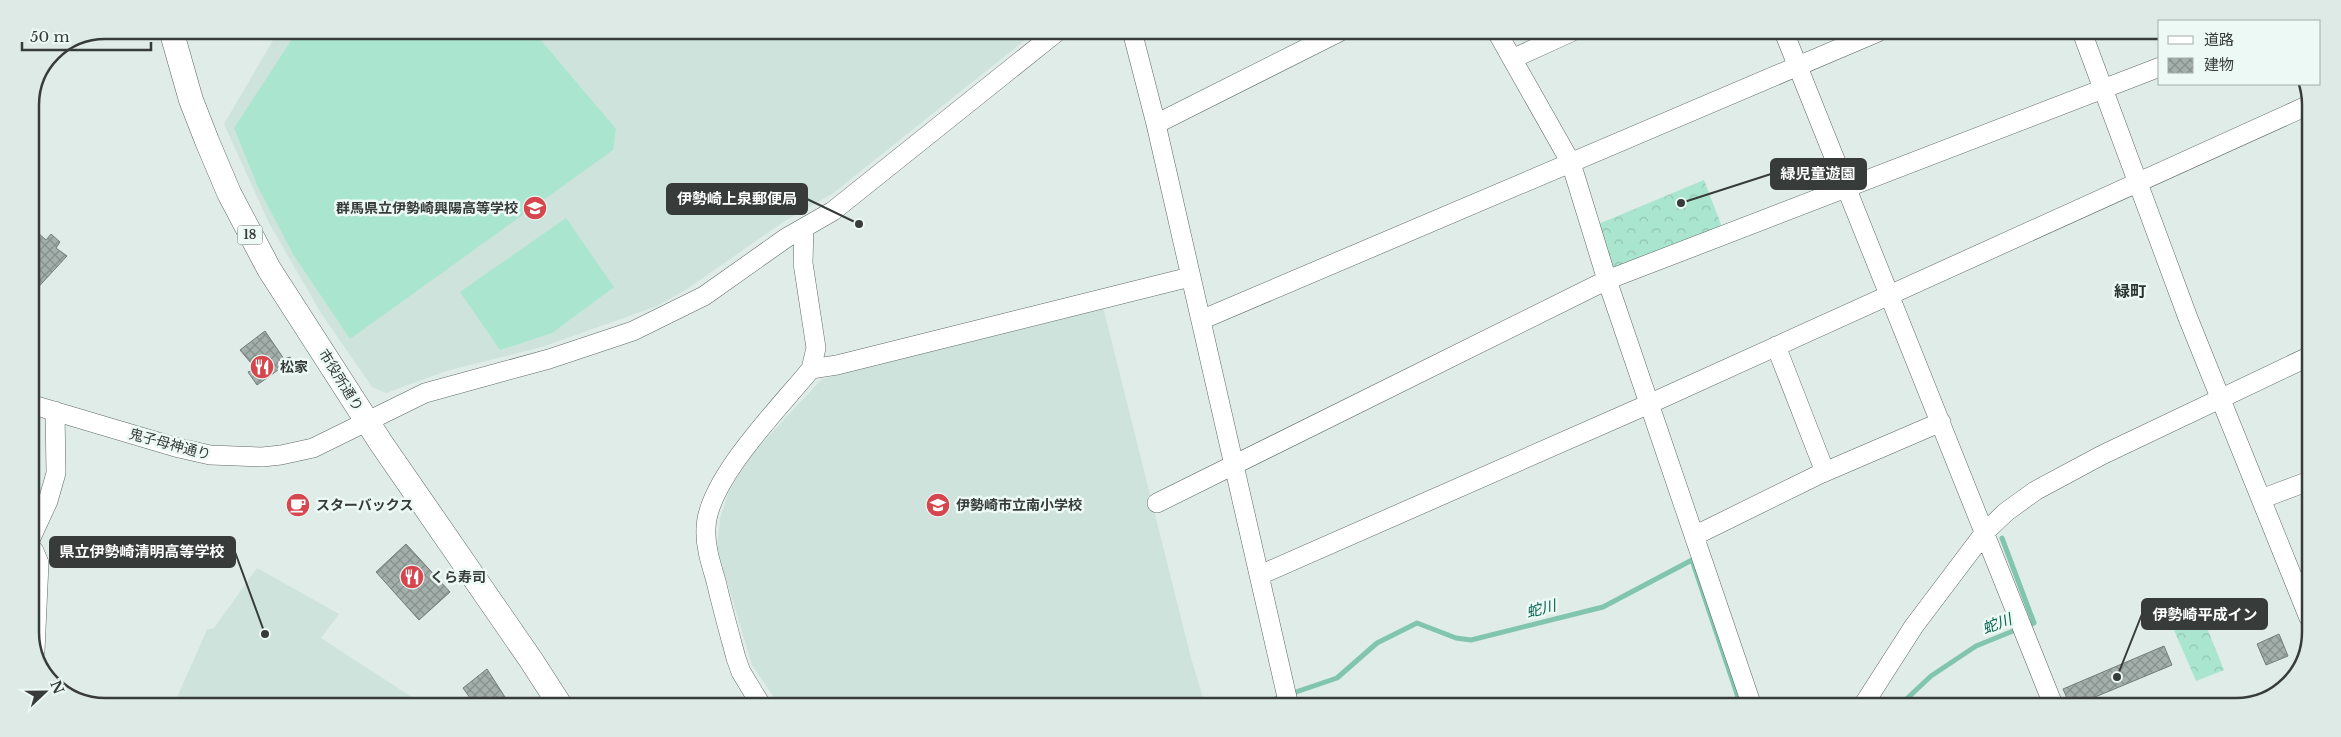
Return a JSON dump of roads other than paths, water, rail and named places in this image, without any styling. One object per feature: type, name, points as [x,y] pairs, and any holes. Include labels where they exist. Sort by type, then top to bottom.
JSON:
[{"type":"main road","name":"市役所通り","points":[[174,39],[191,100],[229,193],[269,269],[367,421],[532,660],[556,698]]},
{"type":"street","name":"鬼子母神通り","points":[[39,407],[194,452],[232,457],[281,455],[299,452],[332,440],[425,393],[549,359],[656,321],[704,296],[804,228],[833,211],[1048,39]]},
{"type":"street","points":[[1134,39],[1156,124],[1287,698]]},
{"type":"street","points":[[1156,124],[1325,39]]},
{"type":"street","points":[[1501,39],[1571,163],[1607,280],[1749,698]]},
{"type":"street","points":[[1512,59],[1556,39]]},
{"type":"street","points":[[1787,39],[2050,698]]},
{"type":"street","points":[[1201,320],[1861,39]]},
{"type":"street","points":[[2084,39],[2220,400],[2262,499],[2302,602]]},
{"type":"street","points":[[1157,503],[1607,280],[2158,68]]},
{"type":"street","points":[[1260,575],[1649,404],[2302,108]]},
{"type":"street","points":[[753,698],[736,658],[708,549],[705,527],[712,498],[753,438],[811,369],[816,348],[803,263],[804,228]]},
{"type":"street","points":[[811,369],[838,365],[1190,277]]},
{"type":"street","points":[[1776,346],[1825,472]]},
{"type":"street","points":[[1867,698],[1914,626],[1985,532],[2034,491],[2102,455],[2302,360]]},
{"type":"street","points":[[39,520],[48,501],[56,473],[55,411]]},
{"type":"street","points":[[1694,536],[1825,472],[1940,422]]},
{"type":"street","points":[[2262,499],[2302,484]]},
{"type":"waterway","name":"蛇川","points":[[2002,538],[2034,623],[2026,626]]},
{"type":"waterway","name":"蛇川","points":[[1278,698],[1337,678],[1377,643],[1417,623],[1456,638],[1471,640],[1603,607],[1692,560],[1738,698]]},
{"type":"waterway","name":"蛇川","points":[[1908,698],[1931,676],[1976,646],[2018,629]]},
{"type":"place","name":"緑児童遊園","points":[[1681,203]]},
{"type":"place","name":"群馬県立伊勢崎興陽高等学校","points":[[535,208]]},
{"type":"place","name":"伊勢崎上泉郵便局","points":[[859,224]]},
{"type":"place","name":"松家","points":[[262,367]]},
{"type":"place","name":"スターバックス","points":[[298,505]]},
{"type":"place","name":"伊勢崎市立南小学校","points":[[938,505]]},
{"type":"place","name":"くら寿司","points":[[412,577]]},
{"type":"place","name":"県立伊勢崎清明高等学校","points":[[265,634]]},
{"type":"place","name":"伊勢崎平成イン","points":[[2117,677]]},
{"type":"district","name":"緑町","points":[[2130,291]]}]
